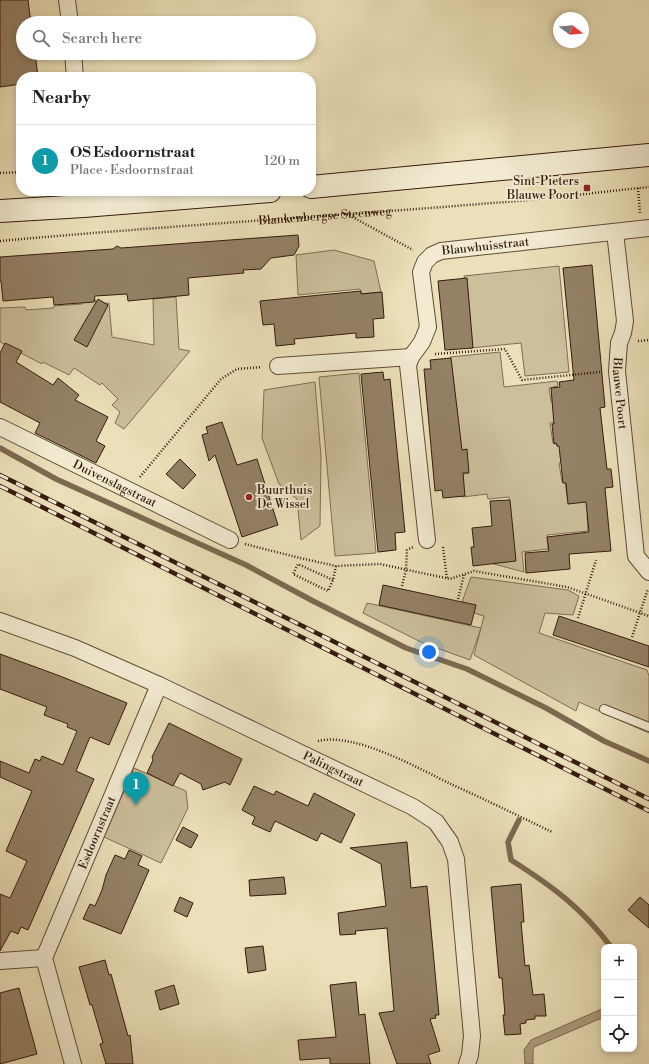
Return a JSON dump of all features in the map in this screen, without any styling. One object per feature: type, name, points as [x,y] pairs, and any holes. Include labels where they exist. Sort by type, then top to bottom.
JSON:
[{"type":"main road","points":[[316,187],[649,155]]},
{"type":"main road","points":[[0,211],[84,199],[154,196]]},
{"type":"street","points":[[67,0],[69,16]]},
{"type":"street","points":[[74,60],[75,72]]},
{"type":"street","name":"Blauwhuisstraat","points":[[411,356],[422,342],[428,327],[421,272],[425,262],[432,255],[441,251],[645,229]]},
{"type":"street","name":"Blauwe Poort","points":[[615,232],[625,321],[623,333],[619,343],[617,371],[636,556],[649,572]]},
{"type":"street","points":[[278,366],[411,356],[408,365],[427,540]]},
{"type":"street","name":"Duivenslagstraat","points":[[0,427],[230,540]]},
{"type":"street","name":"Palingstraat","points":[[0,621],[75,648],[159,685],[413,807],[436,822],[450,842],[456,859],[472,1036],[470,1055],[467,1064]]},
{"type":"street","name":"Esdoornstraat","points":[[44,958],[159,685]]},
{"type":"street","points":[[0,961],[44,958],[73,1064]]},
{"type":"lane","points":[[604,709],[649,727]]},
{"type":"path","points":[[0,173],[16,172]]},
{"type":"path","name":"Blankenbergse Steenweg","points":[[0,241],[144,228],[530,199],[649,187]]},
{"type":"path","points":[[638,188],[645,229]]},
{"type":"path","points":[[346,214],[417,252],[432,255]]},
{"type":"path","points":[[411,356],[505,348],[522,380],[617,371]]},
{"type":"path","points":[[129,491],[221,379],[237,369],[278,366]]},
{"type":"path","points":[[230,540],[336,566],[380,564],[450,579],[474,571],[567,587],[649,616]]},
{"type":"path","points":[[300,558],[299,565],[298,564],[293,574],[328,590],[336,566]]},
{"type":"path","points":[[578,618],[596,560]]},
{"type":"path","points":[[299,565],[332,580]]},
{"type":"path","points":[[402,586],[406,570]]},
{"type":"path","points":[[458,599],[464,575]]},
{"type":"path","points":[[632,636],[649,585]]},
{"type":"path","points":[[293,750],[309,743],[325,740],[345,741],[369,747],[389,754],[552,832]]},
{"type":"shaded area","points":[[334,250],[374,261],[381,292],[361,294],[360,289],[298,295],[296,255]]},
{"type":"shaded area","points":[[559,266],[569,372],[525,376],[521,343],[471,348],[464,276]]},
{"type":"shaded area","points":[[176,297],[179,349],[190,351],[124,429],[115,423],[120,412],[112,405],[118,399],[102,383],[100,385],[74,368],[69,375],[43,362],[42,364],[0,342],[0,308],[25,307],[26,310],[53,308],[54,306],[82,304],[82,299],[95,299],[96,304],[109,303],[112,337],[154,345],[153,299]]},
{"type":"shaded area","points":[[500,352],[504,387],[557,381],[558,386],[549,388],[551,402],[557,401],[559,422],[550,423],[553,443],[560,442],[562,462],[559,463],[562,482],[565,482],[568,503],[592,500],[587,516],[588,531],[547,535],[548,549],[522,552],[524,572],[490,563],[513,543],[509,497],[488,499],[487,494],[463,497],[460,475],[468,473],[465,450],[460,450],[450,357]]},
{"type":"shaded area","points":[[359,373],[376,553],[335,556],[319,377]]},
{"type":"shaded area","points":[[315,382],[321,457],[320,526],[301,540],[297,499],[279,484],[262,438],[264,390]]},
{"type":"shaded area","points":[[471,577],[568,590],[579,596],[573,615],[545,613],[539,633],[647,670],[649,676],[649,733],[579,702],[576,711],[474,655],[484,616],[474,613],[476,605],[462,602]]},
{"type":"shaded area","points":[[367,603],[481,628],[470,660],[423,643],[363,613]]},
{"type":"shaded area","points":[[134,768],[186,791],[188,808],[161,863],[104,837]]},
{"type":"shaded area","points":[[601,1009],[601,1018],[534,1047],[533,1064],[525,1064],[524,1050],[531,1040]]},
{"type":"building","points":[[0,0],[28,0],[30,16],[16,16],[16,60],[36,60],[37,72],[16,72],[16,85],[0,87]]},
{"type":"building","points":[[298,235],[299,246],[294,255],[271,258],[261,269],[243,270],[244,273],[188,278],[189,295],[128,301],[127,294],[95,296],[94,302],[54,305],[53,297],[3,301],[0,281],[0,257],[113,249],[117,246],[121,248]]},
{"type":"building","points":[[592,265],[605,407],[600,408],[607,469],[611,469],[613,487],[605,488],[611,551],[569,554],[570,569],[526,573],[525,553],[549,551],[547,537],[589,532],[586,502],[568,504],[566,483],[563,483],[559,446],[557,446],[556,443],[554,444],[551,388],[560,387],[559,382],[574,380],[563,268]]},
{"type":"building","points":[[467,278],[473,348],[445,350],[438,281]]},
{"type":"building","points":[[361,291],[361,294],[382,292],[384,318],[373,319],[374,337],[356,338],[356,333],[294,339],[295,344],[276,346],[274,324],[263,325],[260,301]]},
{"type":"building","points":[[98,299],[108,305],[87,347],[74,340]]},
{"type":"building","points":[[5,343],[22,351],[16,362],[53,385],[58,378],[79,395],[75,400],[108,417],[96,441],[105,446],[96,463],[35,433],[40,423],[0,402],[0,353]]},
{"type":"building","points":[[451,358],[462,450],[467,449],[469,473],[463,473],[465,496],[443,498],[442,490],[435,491],[424,369],[431,369],[430,360]]},
{"type":"building","points":[[383,372],[384,380],[390,379],[405,532],[395,533],[396,550],[378,552],[361,374]]},
{"type":"building","name":"Buurthuis De Wissel","points":[[222,422],[237,465],[257,459],[278,525],[242,537],[215,455],[209,461],[202,435],[208,433],[206,427]]},
{"type":"building","points":[[180,459],[196,475],[183,489],[166,474]]},
{"type":"building","points":[[510,500],[516,561],[473,566],[471,547],[474,547],[472,528],[492,526],[490,501]]},
{"type":"building","points":[[383,585],[476,605],[471,625],[379,605]]},
{"type":"building","points":[[559,616],[649,646],[649,667],[553,635]]},
{"type":"building","points":[[0,654],[127,703],[109,745],[90,737],[76,771],[94,779],[28,930],[21,927],[18,934],[11,931],[0,951],[0,894],[10,898],[27,861],[6,851],[32,791],[0,777],[0,761],[29,773],[35,759],[40,761],[42,756],[63,765],[77,731],[67,727],[68,724],[44,715],[47,707],[0,689]]},
{"type":"building","points":[[169,723],[242,759],[230,785],[225,782],[203,790],[201,784],[180,773],[173,786],[147,773],[153,760],[152,757]]},
{"type":"building","points":[[254,786],[274,795],[276,791],[308,806],[314,793],[355,814],[341,843],[321,833],[317,841],[275,821],[270,832],[252,824],[255,817],[242,810]]},
{"type":"building","points":[[183,827],[198,835],[191,848],[176,840]]},
{"type":"building","points":[[407,842],[411,888],[427,886],[439,1015],[435,1015],[436,1018],[430,1019],[440,1051],[428,1055],[431,1064],[397,1064],[379,1013],[394,1011],[387,928],[355,931],[356,934],[340,935],[338,913],[386,906],[381,864],[350,848]]},
{"type":"building","points":[[129,850],[142,856],[138,865],[149,870],[121,934],[83,919],[90,904],[95,906],[115,855],[125,859]]},
{"type":"building","points":[[284,877],[286,894],[250,896],[249,880]]},
{"type":"building","points":[[521,884],[524,922],[521,922],[525,966],[529,965],[533,995],[544,994],[546,1016],[535,1016],[535,1019],[526,1020],[526,1023],[520,1024],[521,1034],[505,1035],[502,978],[499,978],[491,887]]},
{"type":"building","points":[[180,897],[193,903],[187,917],[174,911]]},
{"type":"building","points":[[640,897],[649,905],[649,928],[628,910]]},
{"type":"building","points":[[263,946],[266,970],[248,973],[245,948]]},
{"type":"building","points":[[105,960],[109,975],[111,974],[128,1036],[130,1035],[133,1064],[106,1064],[100,1044],[103,1043],[79,967]]},
{"type":"building","points":[[356,982],[359,1015],[365,1014],[370,1064],[330,1064],[330,1058],[300,1060],[298,1040],[336,1037],[330,985]]},
{"type":"building","points":[[174,985],[179,1004],[160,1010],[155,991]]},
{"type":"building","points":[[19,988],[37,1054],[0,1064],[0,993]]},
{"type":"waterway","points":[[0,448],[56,479],[246,565],[406,648],[467,669],[546,708],[604,741],[649,761]]},
{"type":"waterway","points":[[519,820],[508,842],[511,860],[540,879],[566,899],[589,921],[609,944]]},
{"type":"railway","points":[[0,475],[649,799]]},
{"type":"railway","points":[[0,486],[649,811]]},
{"type":"place","name":"Sint-Pieters Blauwe Poort","points":[[587,188]]},
{"type":"place","name":"Buurthuis De Wissel","points":[[249,497]]},
{"type":"place","name":"OS Esdoornstraat","points":[[136,805]]}]
